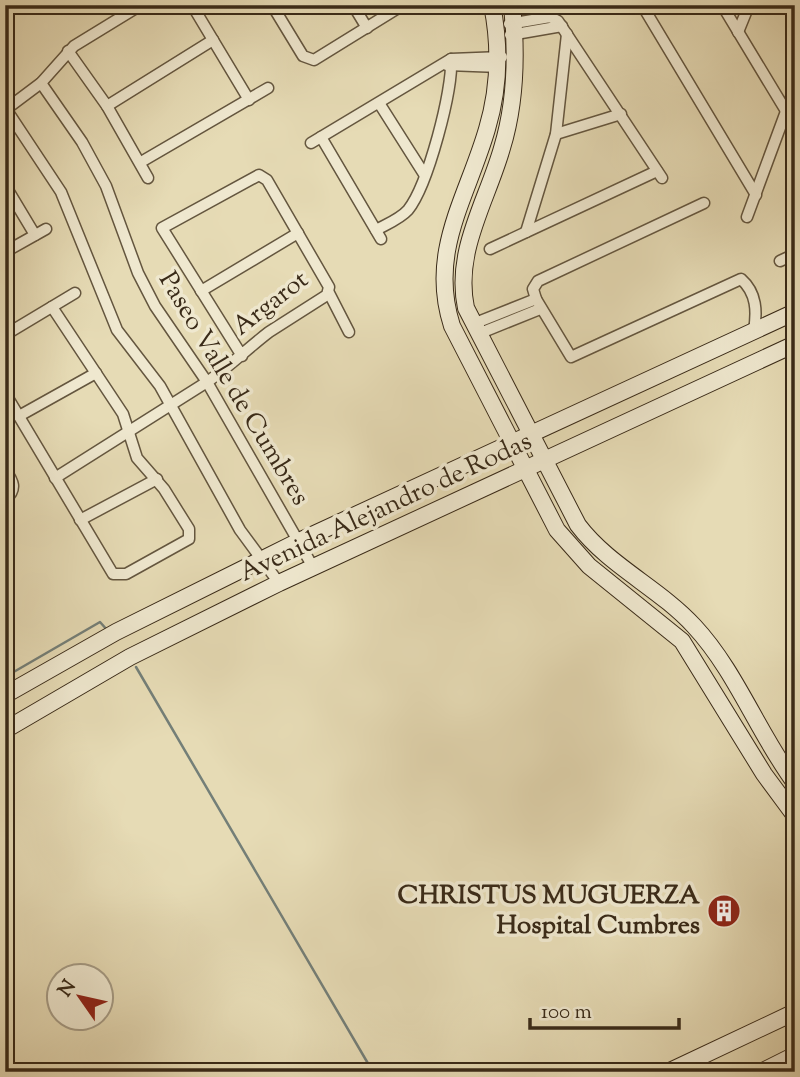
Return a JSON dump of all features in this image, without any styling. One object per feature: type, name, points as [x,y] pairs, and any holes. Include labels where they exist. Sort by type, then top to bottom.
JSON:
[{"type":"street","points":[[141,5],[68,51],[41,83],[6,110],[61,192],[117,330],[172,405],[234,520],[279,583]]},
{"type":"street","points":[[192,5],[249,100]]},
{"type":"street","points":[[272,5],[306,59],[314,60],[403,5]]},
{"type":"street","points":[[353,5],[367,28]]},
{"type":"street","points":[[492,5],[497,62],[488,126],[445,250],[444,295],[452,326],[557,530],[577,554],[682,641],[764,774],[795,816]]},
{"type":"street","points":[[512,5],[515,62],[510,118],[502,150],[465,255],[464,296],[475,329],[585,535],[670,602],[706,639],[795,783]]},
{"type":"street","points":[[642,5],[756,195]]},
{"type":"street","points":[[722,5],[786,111]]},
{"type":"street","points":[[738,32],[749,5]]},
{"type":"street","points":[[496,31],[565,30]]},
{"type":"street","points":[[490,249],[659,175],[565,30]]},
{"type":"street","points":[[526,232],[556,134],[565,30]]},
{"type":"street","points":[[107,106],[213,40]]},
{"type":"street","points":[[68,51],[107,106],[148,178]]},
{"type":"street","points":[[449,63],[445,112],[424,174],[408,209],[379,235],[316,140],[449,63],[515,62]]},
{"type":"street","name":"Paseo Valle de Cumbres","points":[[41,83],[82,142],[106,186],[144,287],[207,382],[313,567]]},
{"type":"street","points":[[747,218],[795,87]]},
{"type":"street","points":[[141,162],[268,88]]},
{"type":"street","points":[[379,103],[424,174]]},
{"type":"street","points":[[556,134],[621,114]]},
{"type":"street","name":"Argarot","points":[[55,478],[207,382],[269,332],[329,293],[329,287],[265,178],[258,175],[250,177],[162,228],[201,291]]},
{"type":"street","points":[[5,185],[35,235]]},
{"type":"street","points":[[704,203],[538,281],[533,289],[538,304],[571,358],[741,279],[751,287],[757,313],[754,331]]},
{"type":"street","points":[[5,252],[46,229]]},
{"type":"street","points":[[242,356],[201,291],[298,233]]},
{"type":"street","points":[[445,250],[465,255]]},
{"type":"street","points":[[780,261],[795,254]]},
{"type":"street","points":[[5,335],[75,293]]},
{"type":"street","points":[[329,293],[349,332]]},
{"type":"street","points":[[475,329],[538,304]]},
{"type":"street","points":[[5,393],[116,576],[126,574],[186,541],[190,536],[189,529],[157,479],[137,458],[123,414],[52,307]]},
{"type":"street","name":"Avenida Alejandro de Rodas","points":[[5,695],[116,632],[297,541],[795,312]]},
{"type":"street","name":"Avenida Alejandro de Rodas","points":[[5,730],[130,657],[279,583],[795,344]]},
{"type":"street","points":[[19,416],[96,373]]},
{"type":"street","points":[[5,469],[13,482],[13,490],[5,500]]},
{"type":"street","points":[[80,520],[157,479]]},
{"type":"street","points":[[668,1072],[795,1012]]},
{"type":"street","points":[[761,1072],[795,1055]]},
{"type":"waterway","points":[[5,677],[100,622],[108,631]]},
{"type":"waterway","points":[[136,667],[373,1072]]},
{"type":"place","name":"CHRISTUS MUGUERZA Hospital Cumbres","points":[[724,911]]}]
